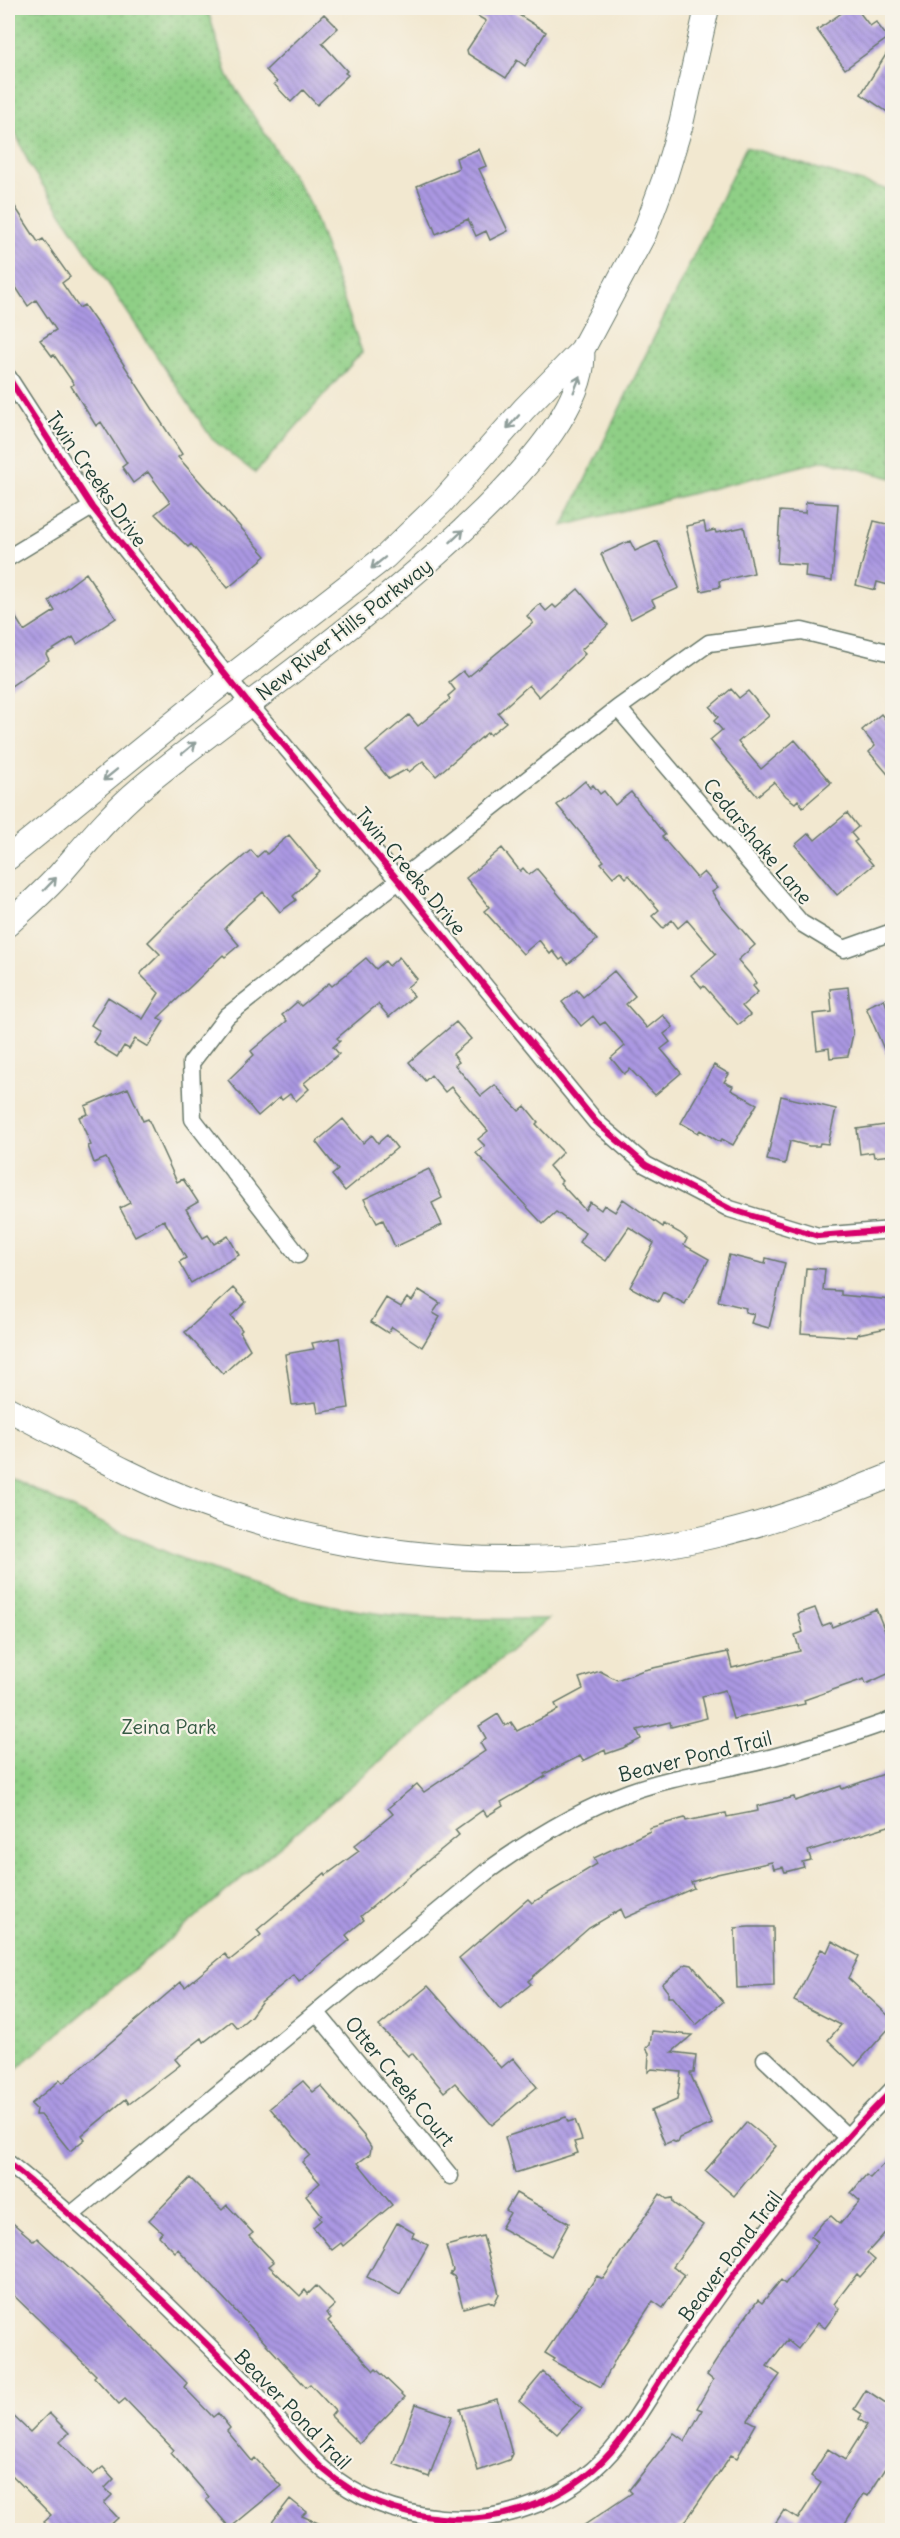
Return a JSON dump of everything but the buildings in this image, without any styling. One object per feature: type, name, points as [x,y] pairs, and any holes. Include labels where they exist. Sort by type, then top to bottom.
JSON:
[{"type":"street","name":"New River Hills Parkway","points":[[8,858],[229,678],[354,582],[415,530],[566,364],[582,350],[644,234],[664,180],[681,124],[707,8]]},
{"type":"street","name":"New River Hills Parkway","points":[[8,924],[60,874],[119,807],[198,741],[410,579],[484,510],[522,469],[564,411],[581,377],[584,364],[582,350]]},
{"type":"street","name":"Twin Creeks Drive","points":[[8,377],[92,507],[249,704],[398,880],[596,1122],[646,1165],[730,1209],[818,1236],[892,1230]]},
{"type":"street","points":[[8,558],[92,507]]},
{"type":"street","name":"Twin Creeks Drive","points":[[298,1255],[193,1119],[191,1063],[227,1017],[618,708],[709,643],[802,631],[892,652]]},
{"type":"street","name":"Cedarshake Lane","points":[[618,708],[801,923],[844,949],[892,932]]},
{"type":"street","points":[[8,1402],[35,1424]]},
{"type":"street","points":[[8,1409],[93,1456],[157,1486],[256,1522],[360,1546],[469,1559],[532,1560],[585,1556],[693,1541],[785,1515],[892,1475]]},
{"type":"street","name":"Beaver Pond Trail","points":[[71,2215],[486,1872],[525,1844],[573,1817],[656,1783],[791,1753],[892,1720]]},
{"type":"street","name":"Otter Creek Court","points":[[317,2013],[450,2176]]},
{"type":"street","points":[[765,2059],[846,2136]]},
{"type":"street","name":"Beaver Pond Trail","points":[[8,2163],[71,2215],[245,2382],[317,2463],[346,2487],[392,2510],[452,2519],[484,2518],[517,2512],[546,2500],[573,2485],[598,2465],[617,2444],[727,2283],[846,2136],[892,2090]]},
{"type":"green space","points":[[8,8],[207,8],[228,77],[309,201],[362,352],[255,473],[212,439],[30,166],[8,115]]},
{"type":"green space","points":[[746,147],[892,191],[892,478],[825,460],[563,526]]},
{"type":"green space","name":"Zeina Park","points":[[8,1476],[146,1544],[194,1564],[292,1596],[342,1608],[412,1617],[548,1619],[8,2076]]},
{"type":"cycle path","points":[[8,377],[92,507],[249,704],[398,880],[596,1122],[646,1165],[730,1209],[818,1236],[892,1230]]},
{"type":"cycle path","points":[[8,2163],[69,2214],[157,2295],[253,2390],[292,2437],[324,2470],[364,2497],[394,2509],[425,2516],[466,2519],[516,2511],[539,2503],[562,2492],[602,2461],[619,2442],[686,2341],[765,2234],[827,2160],[892,2090]]}]
